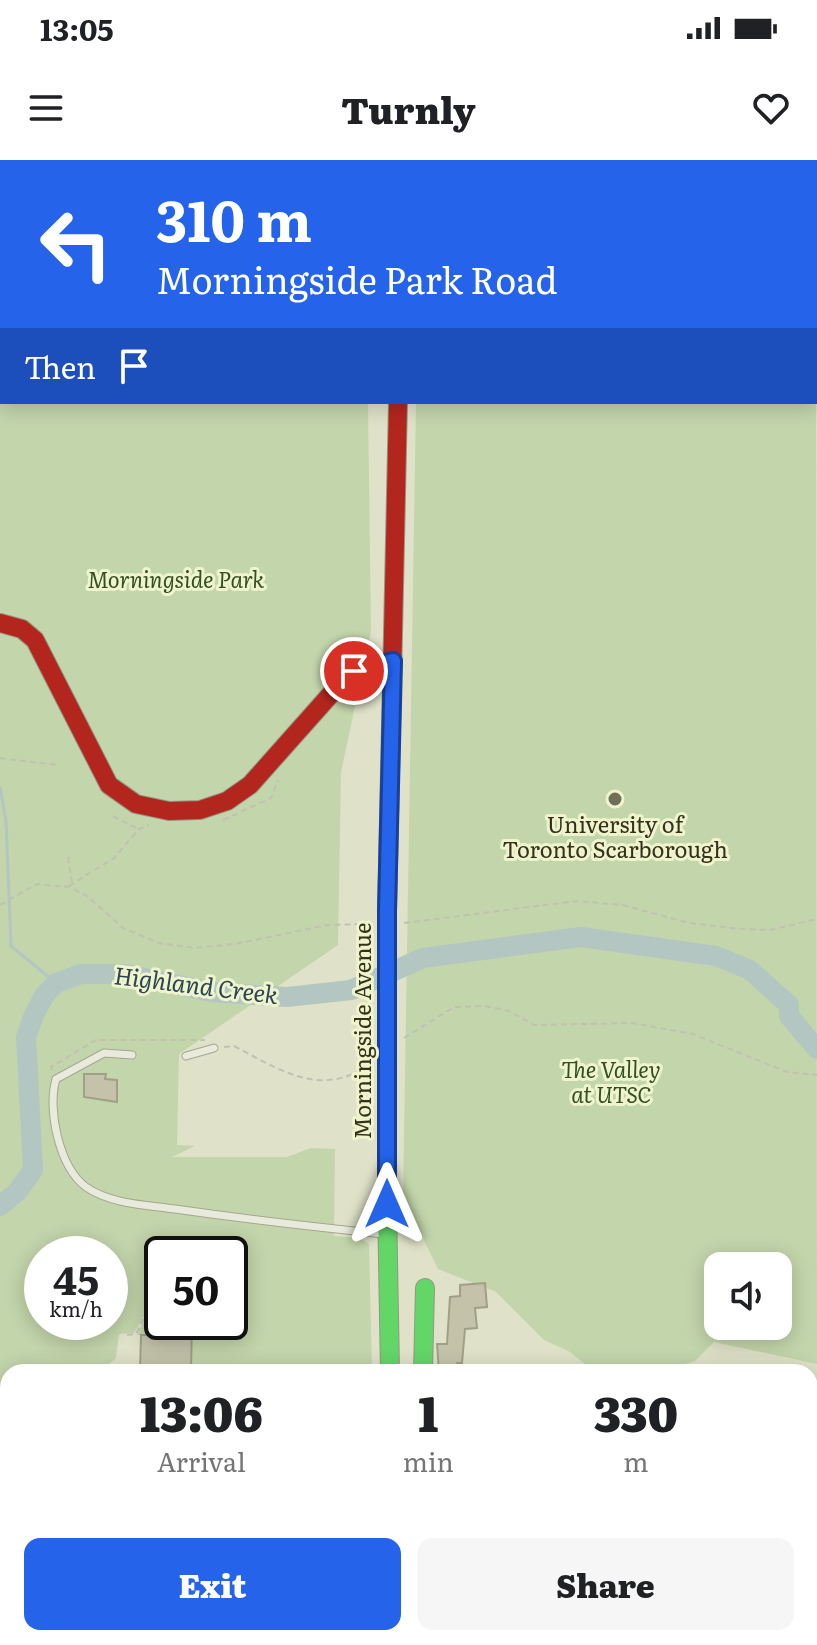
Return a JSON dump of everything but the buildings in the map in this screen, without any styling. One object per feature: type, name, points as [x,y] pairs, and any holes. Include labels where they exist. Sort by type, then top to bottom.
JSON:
[{"type":"main road","name":"Morningside Avenue","points":[[390,1364],[386,1234],[398,404]]},
{"type":"main road","points":[[0,623],[22,629],[35,640],[109,785],[125,800],[155,809],[197,811],[228,801],[262,774],[347,676],[393,661]]},
{"type":"main road","points":[[423,1364],[425,1288]]},
{"type":"lane","points":[[186,1056],[214,1048]]},
{"type":"lane","points":[[132,1055],[104,1053],[56,1079],[53,1113],[59,1138],[76,1177],[84,1185],[104,1196],[133,1202],[295,1226],[386,1234]]},
{"type":"path","points":[[0,758],[57,765]]},
{"type":"path","points":[[113,816],[139,829]]},
{"type":"path","points":[[68,857],[72,884]]},
{"type":"path","points":[[0,905],[30,886],[69,887],[87,896],[123,928],[178,947],[235,944],[327,925],[369,924]]},
{"type":"path","points":[[392,917],[577,901],[623,905],[689,923],[741,929],[770,930],[817,919]]},
{"type":"path","points":[[394,1046],[454,1007],[485,1006],[509,1011],[534,1025],[632,1023],[693,1034],[787,1072],[817,1075]]},
{"type":"path","points":[[214,1048],[234,1046],[297,1078],[330,1082],[358,1073],[370,1064]]},
{"type":"path","points":[[128,1335],[136,1334],[136,1327],[144,1314]]},
{"type":"green space","name":"Morningside Park","points":[[0,404],[368,404],[371,632],[341,772],[338,945],[179,1054],[177,1145],[195,1146],[172,1157],[287,1157],[311,1148],[335,1149],[334,1236],[359,1238],[369,1244],[372,1364],[191,1364],[192,1340],[248,1340],[248,1236],[144,1236],[144,1316],[134,1333],[128,1333],[128,1236],[24,1236],[24,1340],[118,1340],[116,1358],[109,1364],[0,1364]]},
{"type":"green space","name":"The Valley at UTSC","points":[[416,404],[816,404],[817,1364],[714,1342],[695,1361],[685,1364],[585,1364],[570,1352],[544,1340],[496,1292],[438,1269],[403,1197]]},
{"type":"green space","name":"Morningside Park","points":[[144,1321],[144,1335],[137,1335]]},
{"type":"waterway","points":[[0,787],[6,821],[11,946],[56,983]]},
{"type":"waterway","name":"Highland Creek","points":[[0,1206],[17,1192],[33,1170],[26,1037],[44,996],[56,983],[81,974],[125,974],[212,992],[287,997],[351,990],[423,958],[581,937],[716,956],[750,970],[789,1005],[789,1016],[817,1049]]},
{"type":"traffic: fast","points":[[387,1204],[390,1364]]},
{"type":"traffic: fast","points":[[423,1364],[425,1288]]},
{"type":"traffic: jam","points":[[387,911],[398,404]]},
{"type":"traffic: jam","points":[[0,623],[22,629],[35,640],[109,785],[136,804],[169,811],[200,810],[227,801],[250,785],[347,676],[363,668],[393,661]]},
{"type":"traffic: jam","points":[[387,911],[387,1204]]},
{"type":"place","name":"University of Toronto Scarborough","points":[[615,799]]},
{"type":"route","points":[[354,671],[393,661],[387,911],[387,1204]]}]
